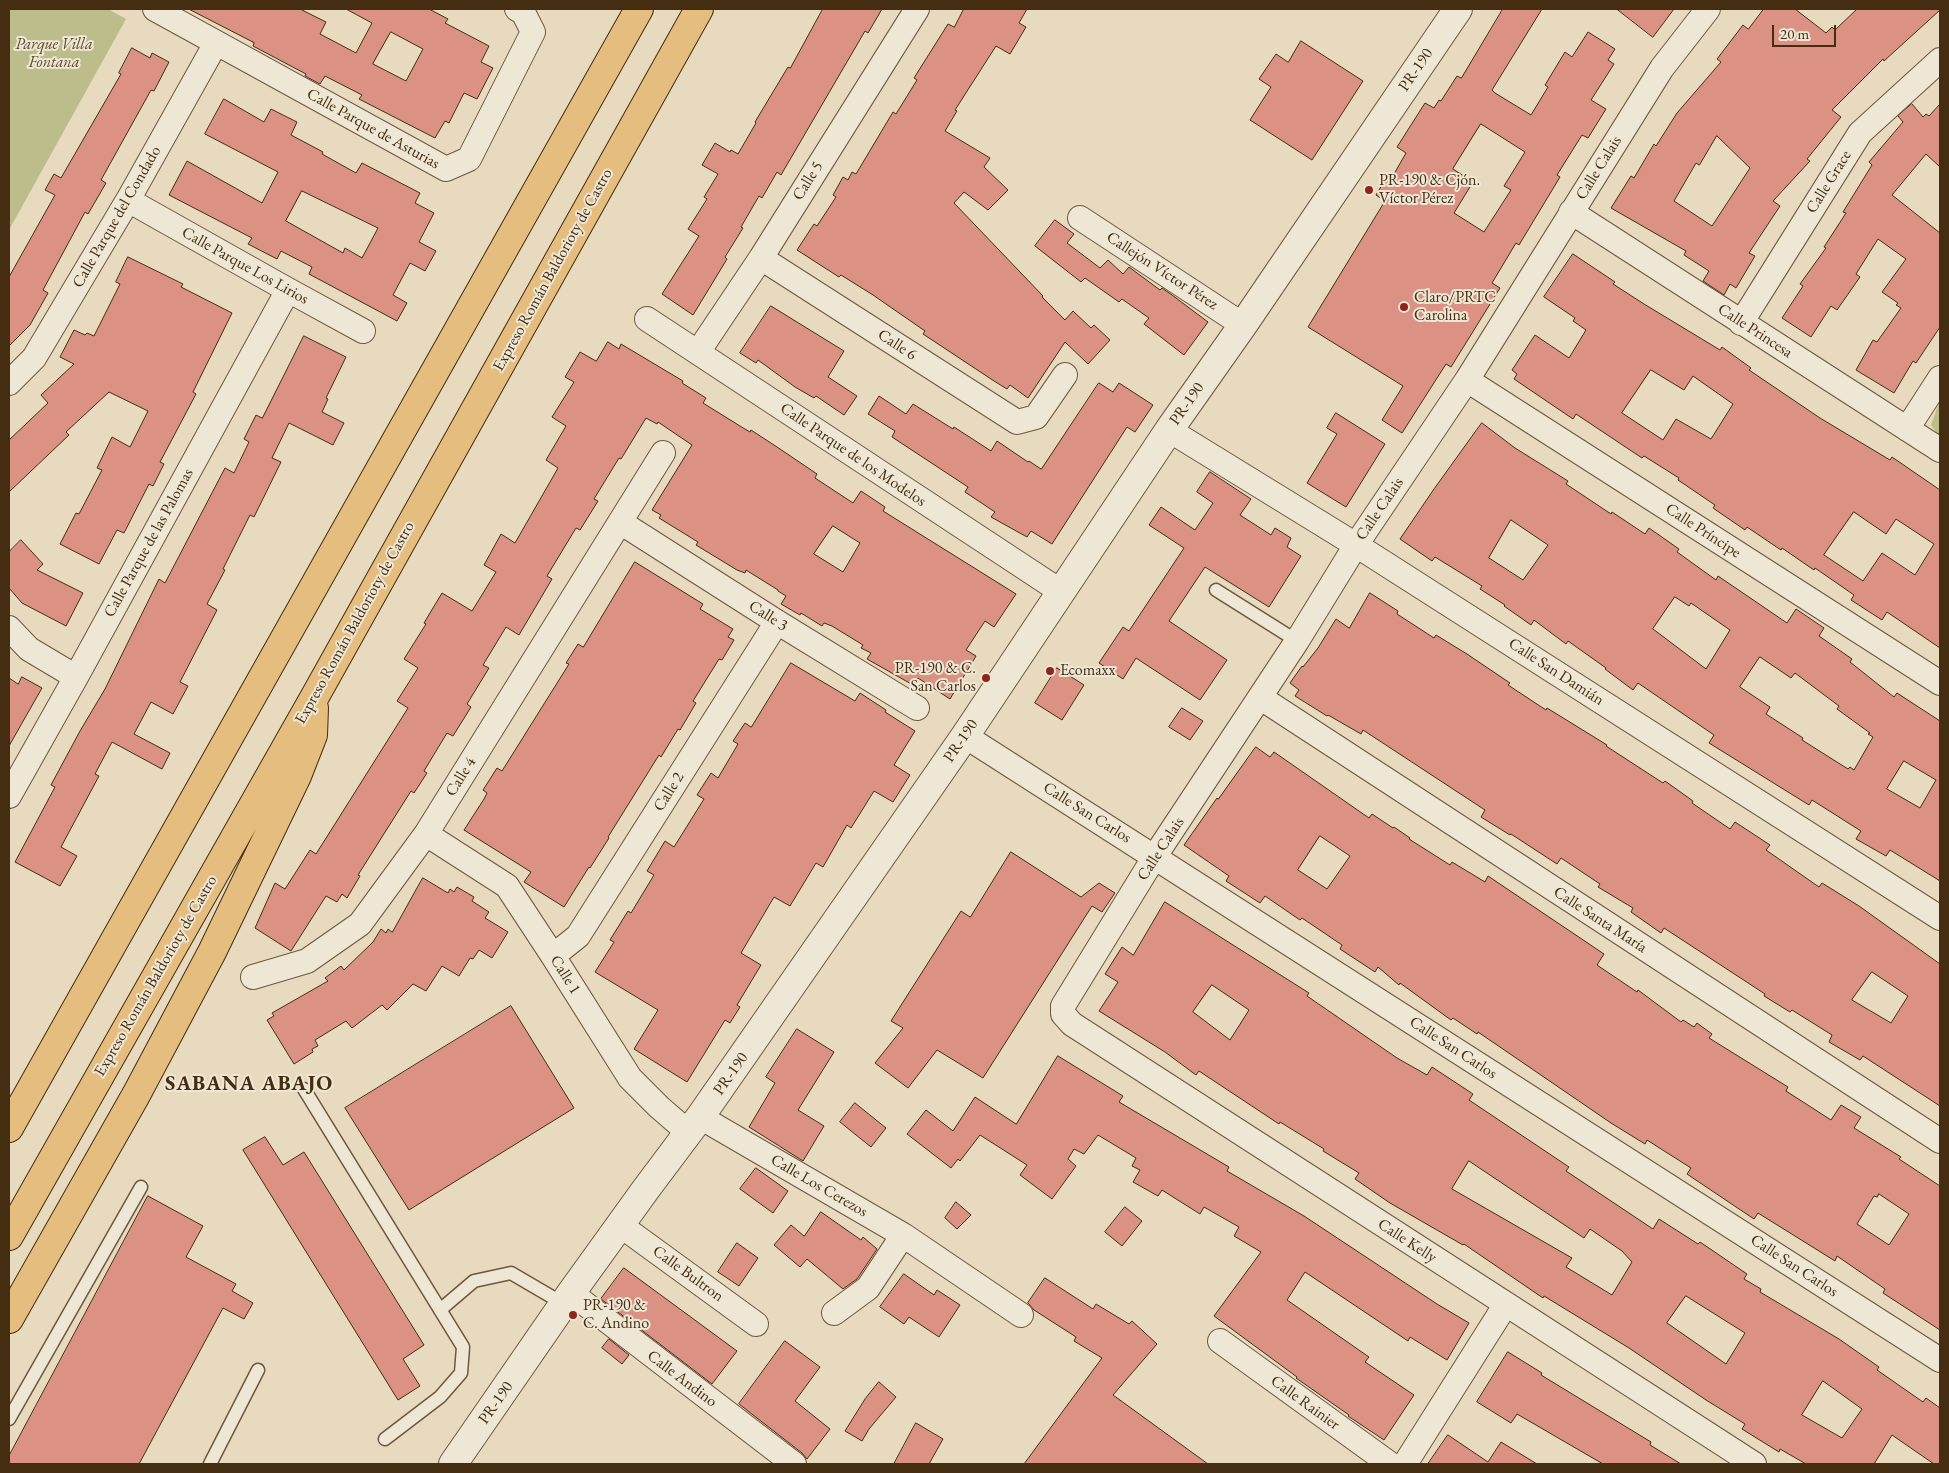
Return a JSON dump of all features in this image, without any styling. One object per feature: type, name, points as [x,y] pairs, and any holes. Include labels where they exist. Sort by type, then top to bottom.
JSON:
[{"type":"highway","points":[[9,1128],[640,9]]},
{"type":"highway","name":"Expreso Román Baldorioty de Castro","points":[[9,1236],[314,698],[699,9]]},
{"type":"highway","points":[[9,1319],[136,1095],[212,952],[314,735],[314,698]]},
{"type":"street","name":"Calle Parque de Asturias","points":[[155,9],[446,169],[469,159],[533,32],[522,12],[517,9]]},
{"type":"street","name":"Calle 5","points":[[698,352],[761,258],[917,9]]},
{"type":"street","name":"PR-190","points":[[453,1464],[567,1299],[695,1125],[965,736],[1169,430],[1243,325],[1458,9]]},
{"type":"street","name":"Calle Calais","points":[[1063,1014],[1063,1006],[1156,856],[1297,641],[1356,545],[1467,380],[1662,68],[1708,9]]},
{"type":"street","name":"Calle Parque del Condado","points":[[9,383],[34,358],[128,200],[216,43]]},
{"type":"street","name":"Calle Grace","points":[[1741,322],[1860,133],[1940,60]]},
{"type":"street","name":"Calle Parque Los Lirios","points":[[128,200],[363,330]]},
{"type":"street","name":"Calle Princesa","points":[[1571,212],[1940,450]]},
{"type":"street","name":"Callejón Víctor Pérez","points":[[1080,218],[1243,325]]},
{"type":"street","name":"Calle 6","points":[[761,258],[1017,422],[1036,418],[1065,374]]},
{"type":"street","name":"Calle Parque de las Palomas","points":[[9,796],[288,290]]},
{"type":"street","name":"Calle Parque de los Modelos","points":[[647,319],[1060,592]]},
{"type":"street","points":[[1907,429],[1940,378]]},
{"type":"street","name":"Calle Príncipe","points":[[1467,380],[1940,683]]},
{"type":"street","name":"Calle San Damián","points":[[1169,430],[1356,545],[1940,918]]},
{"type":"street","name":"Calle 4","points":[[253,977],[307,961],[360,924],[426,834],[663,454]]},
{"type":"street","name":"Calle 3","points":[[620,522],[917,708]]},
{"type":"street","name":"Calle 2","points":[[553,956],[578,936],[777,622]]},
{"type":"street","points":[[9,628],[29,650],[76,677]]},
{"type":"street","name":"Calle Santa María","points":[[1260,698],[1940,1141]]},
{"type":"street","name":"Calle San Carlos","points":[[965,736],[1156,856],[1940,1360]]},
{"type":"street","name":"Calle 1","points":[[426,834],[507,886],[630,1078],[658,1107],[695,1125]]},
{"type":"street","name":"Calle Kelly","points":[[1063,1014],[1072,1024],[1754,1464]]},
{"type":"street","name":"Calle Los Cerezos","points":[[695,1125],[902,1235],[1021,1314]]},
{"type":"street","name":"Calle Bultron","points":[[620,1225],[756,1324]]},
{"type":"street","points":[[834,1313],[868,1288],[902,1235]]},
{"type":"street","name":"Calle Andino","points":[[567,1299],[794,1464]]},
{"type":"street","points":[[1405,1464],[1506,1304]]},
{"type":"street","name":"Calle Rainier","points":[[1220,1341],[1390,1464]]},
{"type":"lane","points":[[1216,590],[1297,641]]},
{"type":"lane","points":[[304,1089],[462,1347],[461,1373],[440,1397],[385,1438]]},
{"type":"lane","points":[[9,1419],[141,1187]]},
{"type":"lane","points":[[440,1310],[474,1281],[511,1272],[567,1299]]},
{"type":"lane","points":[[210,1464],[258,1370]]},
{"type":"green space","name":"Parque Villa Fontana","points":[[9,9],[108,9],[126,19],[9,230]]},
{"type":"green space","points":[[1940,400],[1940,437],[1931,425]]},
{"type":"building","points":[[189,9],[300,9],[326,22],[320,34],[356,53],[372,23],[346,9],[429,9],[448,19],[445,23],[489,46],[481,62],[493,68],[477,99],[464,93],[449,123],[445,121],[435,138],[359,99],[362,95],[325,76],[320,84],[305,76],[306,74],[253,46],[254,43]],"holes":[[[391,32],[423,49],[406,81],[373,64]]]},
{"type":"building","points":[[823,9],[882,9],[868,33],[865,31],[781,175],[777,172],[762,198],[759,196],[741,227],[743,228],[725,257],[727,259],[693,315],[662,294],[699,236],[688,229],[707,199],[704,197],[718,174],[702,165],[715,143],[730,152],[731,150],[738,154],[755,122],[788,67],[790,68]]},
{"type":"building","points":[[964,9],[1027,9],[1019,23],[1026,27],[1010,54],[996,46],[955,110],[957,111],[945,131],[990,158],[984,167],[1008,190],[988,210],[964,192],[954,203],[1065,320],[1073,311],[1091,328],[1094,325],[1110,340],[1088,364],[1065,342],[1028,398],[1010,385],[1007,389],[994,381],[923,334],[925,331],[873,295],[841,275],[839,277],[797,250],[814,224],[817,226],[836,197],[833,195],[843,177],[848,180],[852,172],[856,174],[893,112],[896,114],[917,80],[914,78],[948,24],[954,27]]},
{"type":"building","points":[[1503,9],[1542,9],[1492,90],[1531,115],[1548,87],[1545,85],[1565,52],[1572,57],[1588,32],[1615,49],[1608,60],[1614,64],[1591,100],[1606,109],[1588,138],[1582,135],[1557,175],[1560,177],[1519,245],[1516,243],[1492,283],[1500,288],[1451,367],[1446,364],[1402,433],[1382,420],[1403,386],[1308,327],[1385,201],[1376,195],[1386,178],[1390,181],[1406,153],[1397,147],[1425,103],[1434,108],[1439,100],[1441,101],[1457,76],[1461,78]],"holes":[[[1481,124],[1525,152],[1504,186],[1511,190],[1484,232],[1454,213],[1473,182],[1453,169]]]},
{"type":"building","points":[[1617,9],[1674,9],[1653,37]]},
{"type":"building","points":[[1764,9],[1795,9],[1826,33],[1832,27],[1835,30],[1857,9],[1940,9],[1884,61],[1883,59],[1832,110],[1841,117],[1807,159],[1810,161],[1773,201],[1780,206],[1749,253],[1755,256],[1736,288],[1730,284],[1724,295],[1703,281],[1709,271],[1684,255],[1686,251],[1611,208],[1631,176],[1634,178],[1654,144],[1656,146],[1677,113],[1721,62],[1717,59],[1743,25],[1748,29]],"holes":[[[1717,136],[1750,168],[1712,226],[1674,201],[1696,163],[1699,165]]]},
{"type":"building","points":[[1301,41],[1363,81],[1312,160],[1250,120],[1271,87],[1259,79],[1276,54],[1288,62]]},
{"type":"building","points":[[132,48],[150,58],[152,53],[169,62],[154,91],[151,90],[101,180],[106,183],[88,214],[85,212],[43,290],[48,293],[30,325],[9,346],[9,277],[55,195],[45,190],[54,174],[61,178],[121,74],[119,73]]},
{"type":"building","points":[[224,99],[264,122],[271,109],[297,122],[291,135],[323,152],[322,154],[356,173],[362,163],[420,193],[415,203],[434,213],[419,242],[436,251],[425,271],[410,263],[393,295],[407,303],[397,321],[309,274],[312,267],[281,251],[277,259],[248,244],[252,238],[169,195],[187,161],[262,203],[278,172],[205,134]],"holes":[[[302,191],[378,228],[362,258],[345,248],[343,253],[286,221]]]},
{"type":"building","points":[[1912,104],[1923,117],[1926,114],[1929,116],[1940,104],[1940,167],[1926,154],[1892,195],[1940,233],[1940,327],[1916,363],[1913,361],[1894,393],[1856,370],[1873,340],[1877,342],[1901,308],[1896,305],[1898,303],[1882,292],[1906,259],[1878,239],[1856,274],[1860,277],[1837,310],[1831,306],[1811,337],[1782,318],[1803,286],[1800,284],[1826,248],[1824,247],[1846,213],[1843,212],[1872,165],[1869,162],[1903,122],[1898,116]]},
{"type":"building","points":[[1055,220],[1074,234],[1067,243],[1100,268],[1108,260],[1123,274],[1129,267],[1160,290],[1162,288],[1208,322],[1184,355],[1144,324],[1149,318],[1122,299],[1119,302],[1085,278],[1081,282],[1035,246]]},
{"type":"building","points":[[1573,254],[1644,304],[1720,350],[1722,347],[1751,368],[1749,370],[1820,418],[1890,460],[1892,457],[1940,490],[1940,648],[1887,612],[1882,620],[1851,600],[1854,595],[1815,568],[1814,570],[1747,527],[1745,530],[1713,508],[1715,505],[1678,480],[1679,478],[1644,456],[1642,458],[1576,414],[1573,419],[1514,379],[1517,374],[1512,370],[1535,335],[1569,358],[1586,330],[1573,321],[1575,318],[1544,297]],"holes":[[[1651,370],[1684,390],[1693,376],[1733,404],[1711,439],[1676,419],[1663,440],[1622,413]],[[1854,512],[1886,534],[1896,519],[1934,544],[1915,575],[1882,553],[1863,581],[1824,555]]]},
{"type":"building","points":[[128,257],[183,284],[181,287],[232,313],[193,392],[196,394],[160,462],[164,464],[153,486],[149,484],[124,533],[117,530],[99,564],[60,544],[76,513],[79,514],[102,470],[97,468],[112,437],[130,447],[148,411],[109,392],[66,432],[69,435],[9,492],[9,440],[48,403],[41,395],[74,364],[60,357],[74,330],[85,335],[87,333],[94,336],[120,284],[116,282]]},
{"type":"building","points":[[771,306],[844,351],[828,377],[857,396],[844,415],[816,396],[814,398],[795,387],[758,360],[756,363],[740,353]]},
{"type":"building","points":[[304,336],[346,357],[326,398],[328,399],[322,412],[344,423],[333,445],[289,423],[272,458],[281,462],[254,517],[250,515],[207,604],[217,610],[180,682],[188,686],[173,714],[151,702],[134,734],[170,753],[162,769],[112,742],[95,774],[99,776],[61,847],[77,856],[60,886],[15,862],[55,787],[51,785],[105,689],[159,579],[165,583],[225,468],[234,473],[249,442],[244,439],[256,415],[262,418]]},
{"type":"building","points":[[608,342],[619,349],[621,344],[683,381],[682,383],[706,398],[703,403],[780,449],[817,474],[815,478],[853,503],[861,491],[885,507],[883,511],[1016,594],[994,627],[985,621],[966,650],[976,656],[950,699],[918,678],[913,685],[867,659],[871,653],[861,648],[863,645],[832,626],[824,623],[822,626],[801,613],[800,615],[781,604],[786,596],[778,590],[746,570],[745,573],[737,570],[696,545],[698,542],[659,518],[661,515],[652,510],[692,445],[658,422],[657,424],[646,418],[594,499],[598,501],[580,530],[576,528],[547,576],[552,579],[519,635],[506,627],[483,665],[489,668],[467,704],[471,707],[453,736],[447,733],[424,771],[427,773],[414,793],[411,791],[358,875],[360,876],[347,898],[342,894],[337,902],[326,896],[291,951],[255,928],[275,883],[285,889],[310,850],[316,854],[408,708],[397,701],[418,668],[404,659],[426,624],[424,623],[442,593],[472,611],[496,572],[484,565],[501,534],[515,543],[558,468],[546,460],[566,426],[552,417],[574,382],[565,377],[580,352],[596,361]],"holes":[[[833,526],[860,543],[843,572],[814,554]]]},
{"type":"building","points":[[1099,383],[1113,392],[1119,383],[1153,405],[1135,432],[1127,427],[1052,544],[1031,531],[1027,537],[991,517],[995,512],[965,492],[968,487],[892,437],[895,431],[868,414],[879,396],[906,414],[913,404],[991,451],[997,441],[1041,469]]},
{"type":"building","points":[[1336,413],[1385,444],[1346,507],[1307,483],[1337,434],[1327,428]]},
{"type":"building","points":[[1482,423],[1515,448],[1568,481],[1566,484],[1611,514],[1612,512],[1645,534],[1649,528],[1679,549],[1677,552],[1716,580],[1718,576],[1787,623],[1796,609],[1824,628],[1819,636],[1852,659],[1850,662],[1894,697],[1897,693],[1940,721],[1940,881],[1890,850],[1886,856],[1856,839],[1861,831],[1812,800],[1809,805],[1709,743],[1714,735],[1638,683],[1633,690],[1568,641],[1566,644],[1534,620],[1531,625],[1480,589],[1482,586],[1435,557],[1432,561],[1400,539]],"holes":[[[1511,520],[1548,545],[1523,580],[1489,558]],[[1675,597],[1689,606],[1691,603],[1730,630],[1706,669],[1653,629]],[[1760,657],[1791,678],[1795,673],[1839,706],[1837,709],[1873,737],[1854,770],[1850,767],[1848,769],[1802,740],[1803,738],[1766,714],[1770,707],[1740,687]],[[1904,761],[1936,780],[1920,808],[1887,789]]]},
{"type":"building","points":[[1210,472],[1251,499],[1240,515],[1271,535],[1275,528],[1291,538],[1287,547],[1301,556],[1269,607],[1205,567],[1169,621],[1227,660],[1200,700],[1136,658],[1123,679],[1099,663],[1123,627],[1129,631],[1184,548],[1149,525],[1161,507],[1195,530],[1213,503],[1197,492]]},
{"type":"building","points":[[21,540],[43,564],[37,570],[83,593],[66,626],[22,603],[9,588],[9,552]]},
{"type":"building","points":[[635,562],[703,604],[700,609],[733,629],[728,637],[734,640],[722,660],[719,659],[693,701],[696,703],[680,730],[678,729],[661,757],[659,755],[609,838],[564,907],[524,882],[531,872],[464,830],[484,799],[487,793],[483,790],[497,768],[502,771],[569,664],[566,663],[578,644],[583,647]]},
{"type":"building","points":[[1370,593],[1398,611],[1397,614],[1434,638],[1436,635],[1467,654],[1510,683],[1508,685],[1546,710],[1547,708],[1607,745],[1663,783],[1665,781],[1693,801],[1692,803],[1730,829],[1735,822],[1770,845],[1766,850],[1819,887],[1822,883],[1859,906],[1940,964],[1940,1106],[1863,1056],[1860,1060],[1829,1042],[1832,1035],[1792,1010],[1790,1012],[1764,996],[1765,994],[1664,928],[1661,933],[1631,912],[1633,908],[1598,887],[1600,884],[1561,858],[1557,864],[1481,817],[1485,810],[1363,730],[1361,734],[1295,696],[1299,690],[1290,683],[1318,648],[1336,619],[1349,628]],"holes":[[[1872,972],[1908,996],[1891,1023],[1852,1000]]]},
{"type":"building","points":[[791,663],[855,701],[860,693],[915,731],[894,765],[910,775],[893,802],[874,791],[851,828],[847,825],[823,867],[816,863],[790,906],[774,897],[741,953],[761,965],[737,1005],[740,1007],[730,1023],[725,1020],[687,1082],[634,1049],[658,1010],[595,972],[614,942],[610,940],[628,911],[631,913],[654,875],[647,871],[665,841],[674,847],[704,799],[697,795],[711,773],[718,778],[738,744],[733,741],[745,723],[751,727]]},
{"type":"building","points":[[1057,668],[1084,685],[1062,720],[1035,703]]},
{"type":"building","points":[[22,677],[42,688],[9,746],[9,678],[18,684]]},
{"type":"building","points":[[1182,708],[1203,721],[1190,740],[1169,727]]},
{"type":"building","points":[[1256,747],[1270,757],[1274,752],[1369,818],[1372,814],[1450,865],[1452,862],[1485,882],[1488,876],[1604,954],[1597,965],[1637,992],[1638,990],[1681,1022],[1683,1020],[1694,1027],[1697,1023],[1712,1034],[1709,1038],[1788,1087],[1786,1091],[1831,1120],[1841,1105],[1861,1117],[1854,1128],[1901,1157],[1899,1159],[1940,1186],[1940,1330],[1883,1293],[1885,1289],[1837,1256],[1835,1261],[1758,1213],[1754,1219],[1687,1174],[1691,1168],[1647,1140],[1645,1144],[1611,1123],[1478,1032],[1477,1034],[1453,1018],[1451,1020],[1400,983],[1399,985],[1378,967],[1375,972],[1340,949],[1342,945],[1302,918],[1300,920],[1265,896],[1260,903],[1226,881],[1229,876],[1184,845]],"holes":[[[1320,836],[1350,856],[1327,889],[1298,870]],[[1879,1194],[1909,1214],[1889,1245],[1857,1224],[1874,1196],[1877,1197]]]},
{"type":"building","points":[[1011,852],[1081,897],[1099,883],[1115,893],[1102,912],[1092,906],[983,1078],[937,1050],[908,1088],[875,1063],[903,1028],[891,1021],[961,911],[970,917]]},
{"type":"building","points":[[423,878],[448,893],[450,889],[454,892],[457,887],[474,897],[472,901],[489,912],[485,918],[508,932],[492,958],[479,950],[473,959],[470,958],[459,976],[442,966],[426,991],[413,984],[387,1010],[382,1005],[352,1028],[346,1021],[315,1040],[318,1046],[312,1049],[313,1052],[294,1064],[267,1020],[274,1016],[272,1013],[328,981],[325,978],[341,966],[344,970],[373,942],[381,929],[386,933],[388,929],[392,932]]},
{"type":"building","points":[[1165,902],[1309,993],[1307,996],[1397,1058],[1427,1075],[1432,1067],[1473,1094],[1469,1100],[1569,1167],[1566,1171],[1653,1229],[1659,1219],[1698,1244],[1700,1242],[1747,1274],[1744,1279],[1761,1289],[1760,1292],[1839,1339],[1879,1367],[1877,1370],[1923,1402],[1926,1398],[1940,1408],[1940,1464],[1934,1464],[1892,1435],[1874,1464],[1806,1464],[1780,1449],[1779,1452],[1742,1429],[1745,1424],[1629,1348],[1544,1296],[1543,1298],[1464,1244],[1390,1203],[1355,1179],[1359,1173],[1323,1151],[1324,1149],[1280,1122],[1279,1124],[1199,1071],[1196,1075],[1165,1052],[1099,1011],[1118,982],[1105,974],[1122,947],[1133,955]],"holes":[[[1212,985],[1249,1010],[1230,1040],[1193,1012]],[[1469,1161],[1584,1238],[1590,1229],[1622,1251],[1632,1262],[1612,1295],[1566,1267],[1572,1258],[1452,1189]],[[1686,1296],[1745,1333],[1726,1364],[1667,1323]],[[1823,1381],[1862,1409],[1842,1438],[1802,1415]]]},
{"type":"building","points":[[511,1006],[574,1108],[409,1210],[345,1108]]},
{"type":"building","points":[[797,1029],[834,1052],[798,1110],[824,1126],[803,1161],[749,1127],[775,1083],[766,1077]]},
{"type":"building","points":[[1058,1056],[1123,1096],[1119,1102],[1229,1167],[1227,1171],[1304,1216],[1469,1323],[1447,1360],[1410,1337],[1408,1341],[1305,1272],[1287,1300],[1369,1357],[1365,1362],[1414,1395],[1384,1440],[1348,1416],[1214,1316],[1261,1252],[1234,1236],[1239,1227],[1204,1207],[1200,1214],[1162,1190],[1158,1196],[1133,1182],[1140,1170],[1132,1166],[1136,1158],[1098,1135],[1084,1154],[1074,1149],[1068,1159],[1076,1166],[1052,1199],[1020,1175],[1027,1165],[980,1135],[960,1161],[958,1159],[951,1168],[907,1134],[926,1110],[953,1131],[975,1097],[1016,1124]]},
{"type":"building","points":[[855,1103],[886,1128],[871,1147],[840,1122]]},
{"type":"building","points":[[265,1137],[283,1165],[304,1152],[424,1345],[403,1359],[420,1386],[398,1400],[243,1150]]},
{"type":"building","points":[[756,1168],[788,1191],[773,1213],[740,1189]]},
{"type":"building","points":[[148,1196],[203,1226],[186,1257],[236,1284],[232,1291],[253,1303],[244,1319],[223,1308],[139,1464],[9,1464],[9,1456]]},
{"type":"building","points":[[956,1202],[971,1215],[957,1229],[945,1218]]},
{"type":"building","points":[[1125,1207],[1142,1221],[1122,1246],[1105,1232]]},
{"type":"building","points":[[821,1212],[861,1240],[863,1237],[877,1249],[857,1279],[843,1289],[807,1259],[800,1267],[774,1245],[791,1225],[804,1236]]},
{"type":"building","points":[[737,1243],[758,1258],[739,1286],[718,1272]]},
{"type":"building","points":[[624,1268],[737,1351],[712,1384],[601,1299]]},
{"type":"building","points":[[904,1274],[934,1295],[937,1290],[960,1305],[939,1337],[909,1317],[904,1324],[880,1307]]},
{"type":"building","points":[[1045,1278],[1093,1309],[1096,1304],[1129,1324],[1132,1321],[1157,1344],[1113,1395],[1208,1464],[1024,1464],[1102,1358],[1074,1341],[1076,1337],[1034,1310],[1028,1303]]},
{"type":"building","points":[[609,1339],[629,1355],[622,1364],[602,1348]]},
{"type":"building","points":[[785,1341],[820,1367],[795,1401],[830,1429],[807,1459],[802,1453],[739,1404]]},
{"type":"building","points":[[1508,1352],[1542,1373],[1541,1375],[1651,1442],[1650,1445],[1681,1464],[1603,1464],[1517,1414],[1511,1423],[1477,1402]]},
{"type":"building","points":[[879,1382],[896,1397],[869,1429],[862,1441],[845,1431],[865,1399]]},
{"type":"building","points":[[916,1423],[943,1439],[929,1464],[894,1464]]},
{"type":"building","points":[[1448,1435],[1488,1462],[1501,1442],[1537,1464],[1428,1464]]},
{"type":"place","name":"PR-190 & Cjón. Víctor Pérez","points":[[1369,190]]},
{"type":"place","name":"Claro/PRTC Carolina","points":[[1404,307]]},
{"type":"place","name":"Ecomaxx","points":[[1050,671]]},
{"type":"place","name":"PR-190 & C. San Carlos","points":[[986,678]]},
{"type":"place","name":"PR-190 & C. Andino","points":[[573,1315]]},
{"type":"district","name":"SABANA ABAJO","points":[[249,1084]]}]
